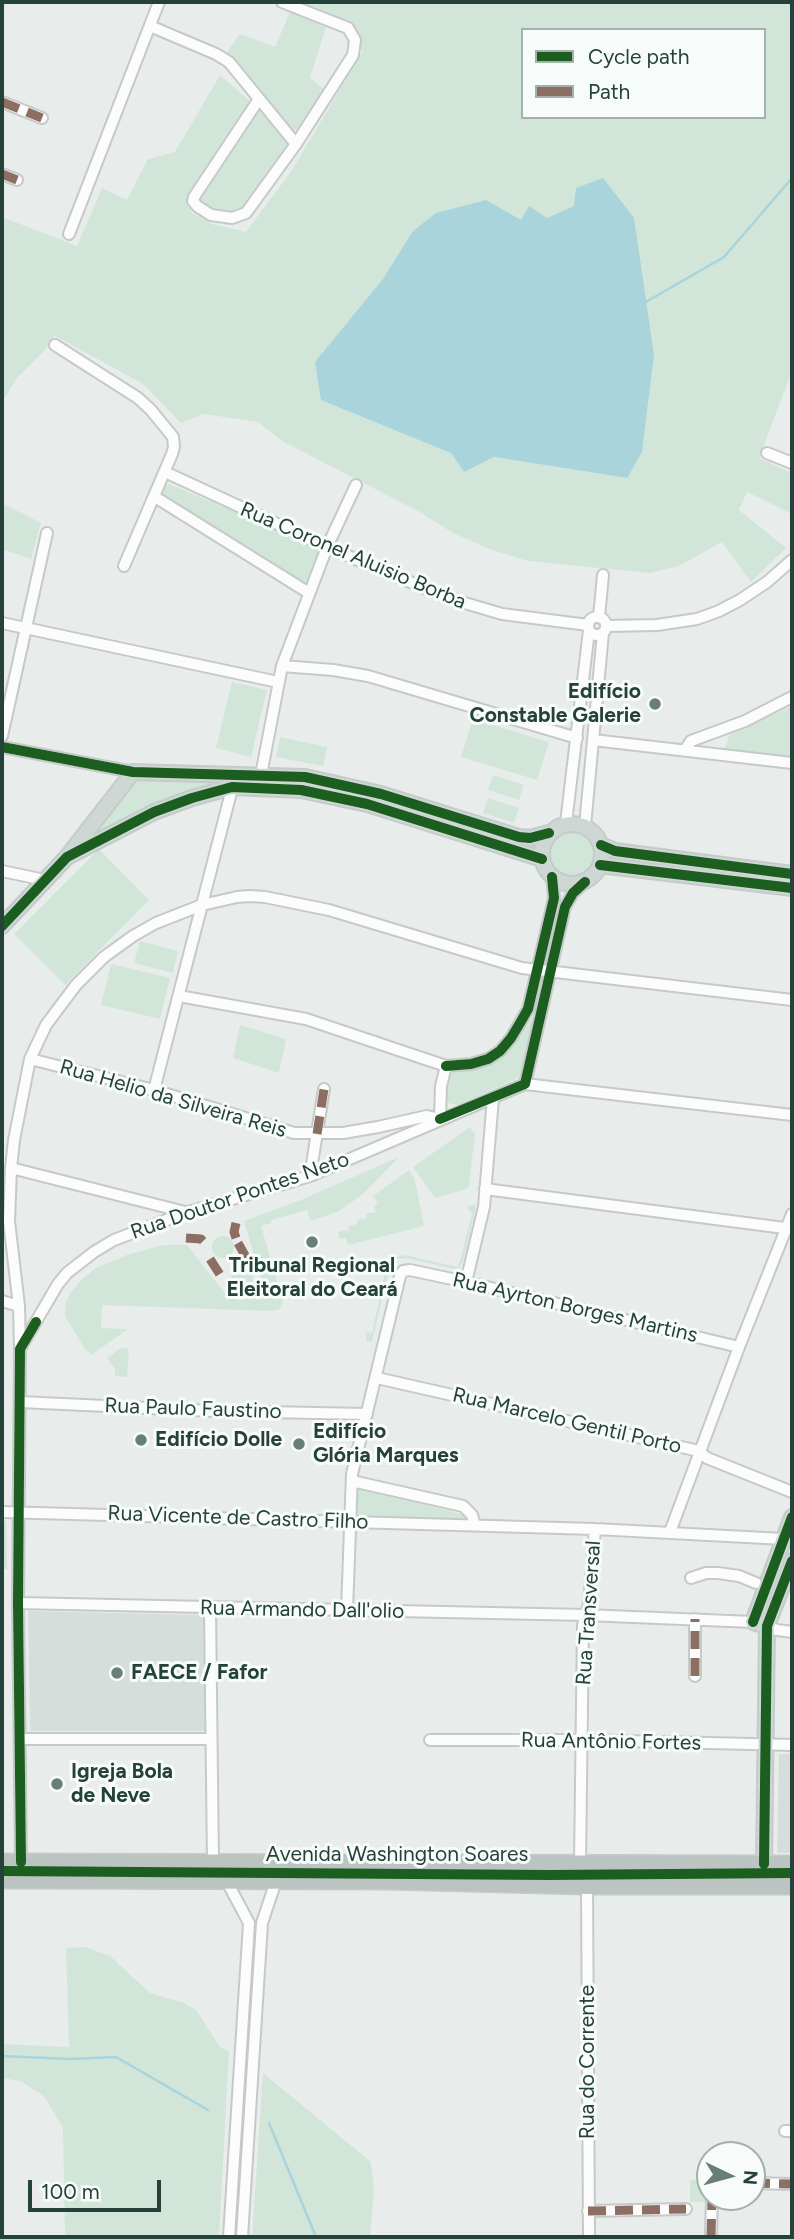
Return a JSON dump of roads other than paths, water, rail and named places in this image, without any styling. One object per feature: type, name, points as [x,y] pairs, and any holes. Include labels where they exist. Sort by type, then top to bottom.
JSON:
[{"type":"highway","name":"Avenida Washington Soares","points":[[2,1861],[792,1864]]},
{"type":"highway","name":"Avenida Washington Soares","points":[[2,1880],[792,1886]]},
{"type":"main road","points":[[2,926],[67,858],[133,772],[301,790],[339,791]]},
{"type":"main road","points":[[67,858],[154,812],[234,781],[261,775],[305,777],[367,804],[519,837],[530,838],[549,833],[566,824],[584,825],[595,833],[601,845],[603,855],[594,875],[585,882],[568,884],[552,877],[545,869],[542,859],[542,845],[549,833]]},
{"type":"main road","points":[[461,826],[542,859]]},
{"type":"main road","points":[[601,845],[615,851],[792,888]]},
{"type":"main road","points":[[600,865],[792,874]]},
{"type":"main road","points":[[764,1864],[761,1584],[792,1517]]},
{"type":"main road","points":[[760,1624],[792,1561]]},
{"type":"street","points":[[69,234],[159,2]]},
{"type":"street","points":[[259,99],[195,195],[194,203],[218,217],[242,216],[296,144],[354,55],[355,40],[348,28],[282,2]]},
{"type":"street","points":[[150,26],[223,58],[235,68],[296,144]]},
{"type":"street","points":[[2,102],[42,117]]},
{"type":"street","points":[[2,174],[17,180]]},
{"type":"street","points":[[55,345],[138,398],[173,437],[174,447],[165,472],[124,566]]},
{"type":"street","points":[[767,453],[792,463]]},
{"type":"street","name":"Rua Coronel Aluisio Borba","points":[[165,472],[327,547],[472,607],[589,628],[594,635],[603,625]]},
{"type":"street","points":[[261,775],[282,666],[327,547],[356,485]]},
{"type":"street","points":[[155,497],[309,593]]},
{"type":"street","points":[[2,736],[47,533]]},
{"type":"street","points":[[566,824],[592,619],[603,625],[667,625],[697,619],[740,600],[767,582],[792,560]]},
{"type":"street","points":[[584,825],[603,625],[603,575]]},
{"type":"street","points":[[2,623],[278,682]]},
{"type":"street","points":[[282,666],[368,676],[577,738]]},
{"type":"street","points":[[685,750],[691,741],[745,721],[792,697]]},
{"type":"street","points":[[580,712],[595,714]]},
{"type":"street","points":[[593,740],[792,763]]},
{"type":"street","points":[[2,747],[133,772]]},
{"type":"street","points":[[573,774],[590,776]]},
{"type":"street","points":[[154,1090],[234,781]]},
{"type":"street","points":[[2,871],[45,880]]},
{"type":"street","points":[[179,996],[306,1019],[446,1066],[471,1064],[488,1059],[500,1051],[511,1038],[528,1009],[554,898],[552,877]]},
{"type":"street","points":[[585,882],[573,893],[565,907],[525,1084],[792,1115]]},
{"type":"street","points":[[21,1862],[18,1603],[20,1349],[19,1306],[9,1221],[11,1168],[30,1059],[46,1024],[76,985],[104,957],[156,923],[202,905],[249,896],[329,910],[522,968],[792,1000]]},
{"type":"street","points":[[528,1009],[541,1012]]},
{"type":"street","name":"Rua Helio da Silveira Reis","points":[[30,1059],[154,1090],[294,1133],[317,1134],[378,1127],[428,1116],[440,1119]]},
{"type":"street","points":[[440,1119],[441,1086],[446,1066]]},
{"type":"street","name":"Rua Doutor Pontes Neto","points":[[20,1349],[58,1284],[80,1261],[114,1240],[186,1213],[310,1176],[525,1084]]},
{"type":"street","points":[[310,1176],[324,1089]]},
{"type":"street","points":[[467,1282],[484,1207],[493,1098]]},
{"type":"street","points":[[11,1168],[186,1213]]},
{"type":"street","points":[[485,1189],[790,1228]]},
{"type":"street","points":[[670,1532],[739,1347],[790,1228],[792,1214]]},
{"type":"street","name":"Rua Ayrton Borges Martins","points":[[377,1378],[400,1276],[404,1271],[410,1270],[739,1347]]},
{"type":"street","points":[[2,1301],[19,1306]]},
{"type":"street","points":[[347,1611],[352,1481],[377,1378]]},
{"type":"street","name":"Rua Marcelo Gentil Porto","points":[[377,1378],[699,1451],[707,1458],[792,1492]]},
{"type":"street","name":"Rua Paulo Faustino","points":[[20,1402],[213,1411],[367,1414]]},
{"type":"street","name":"Rua Vicente de Castro Filho","points":[[352,1481],[463,1507],[472,1515],[475,1525]]},
{"type":"street","name":"Rua Vicente de Castro Filho","points":[[2,1512],[594,1529],[784,1539]]},
{"type":"street","name":"Rua Transversal","points":[[580,1864],[583,1625],[589,1604],[594,1529]]},
{"type":"street","points":[[691,1578],[706,1573],[718,1573],[739,1576],[761,1584]]},
{"type":"street","name":"Rua Armando Dall'olio","points":[[18,1603],[695,1619],[760,1624],[792,1632]]},
{"type":"street","points":[[210,1608],[213,1863]]},
{"type":"street","points":[[695,1619],[695,1676]]},
{"type":"street","points":[[19,1739],[211,1739]]},
{"type":"street","name":"Rua Antônio Fortes","points":[[430,1740],[583,1740],[792,1745]]},
{"type":"street","points":[[226,1880],[249,1923],[229,2237]]},
{"type":"street","points":[[242,2237],[262,1923],[276,1881]]},
{"type":"street","name":"Rua do Corrente","points":[[587,1886],[589,2237]]},
{"type":"street","points":[[249,1923],[262,1923]]},
{"type":"street","points":[[766,2183],[792,2184]]},
{"type":"street","points":[[589,2211],[686,2210]]},
{"type":"street","points":[[711,2237],[712,2211]]},
{"type":"water","points":[[603,178],[634,218],[654,355],[642,452],[627,478],[494,457],[464,472],[451,453],[321,400],[315,362],[383,279],[412,232],[436,213],[486,200],[521,220],[529,206],[547,218],[574,206],[576,188]]},
{"type":"waterway","points":[[644,303],[724,257],[792,178]]},
{"type":"waterway","points":[[2,2056],[69,2059],[116,2057],[208,2110]]},
{"type":"waterway","points":[[269,2123],[316,2237]]},
{"type":"place","name":"Edifício Constable Galerie","points":[[655,704]]},
{"type":"place","name":"Tribunal Regional Eleitoral do Ceará","points":[[312,1242]]},
{"type":"place","name":"Edifício Dolle","points":[[141,1440]]},
{"type":"place","name":"Edifício Glória Marques","points":[[299,1444]]},
{"type":"place","name":"FAECE / Fafor","points":[[117,1673]]},
{"type":"place","name":"Igreja Bola de Neve","points":[[57,1784]]}]
